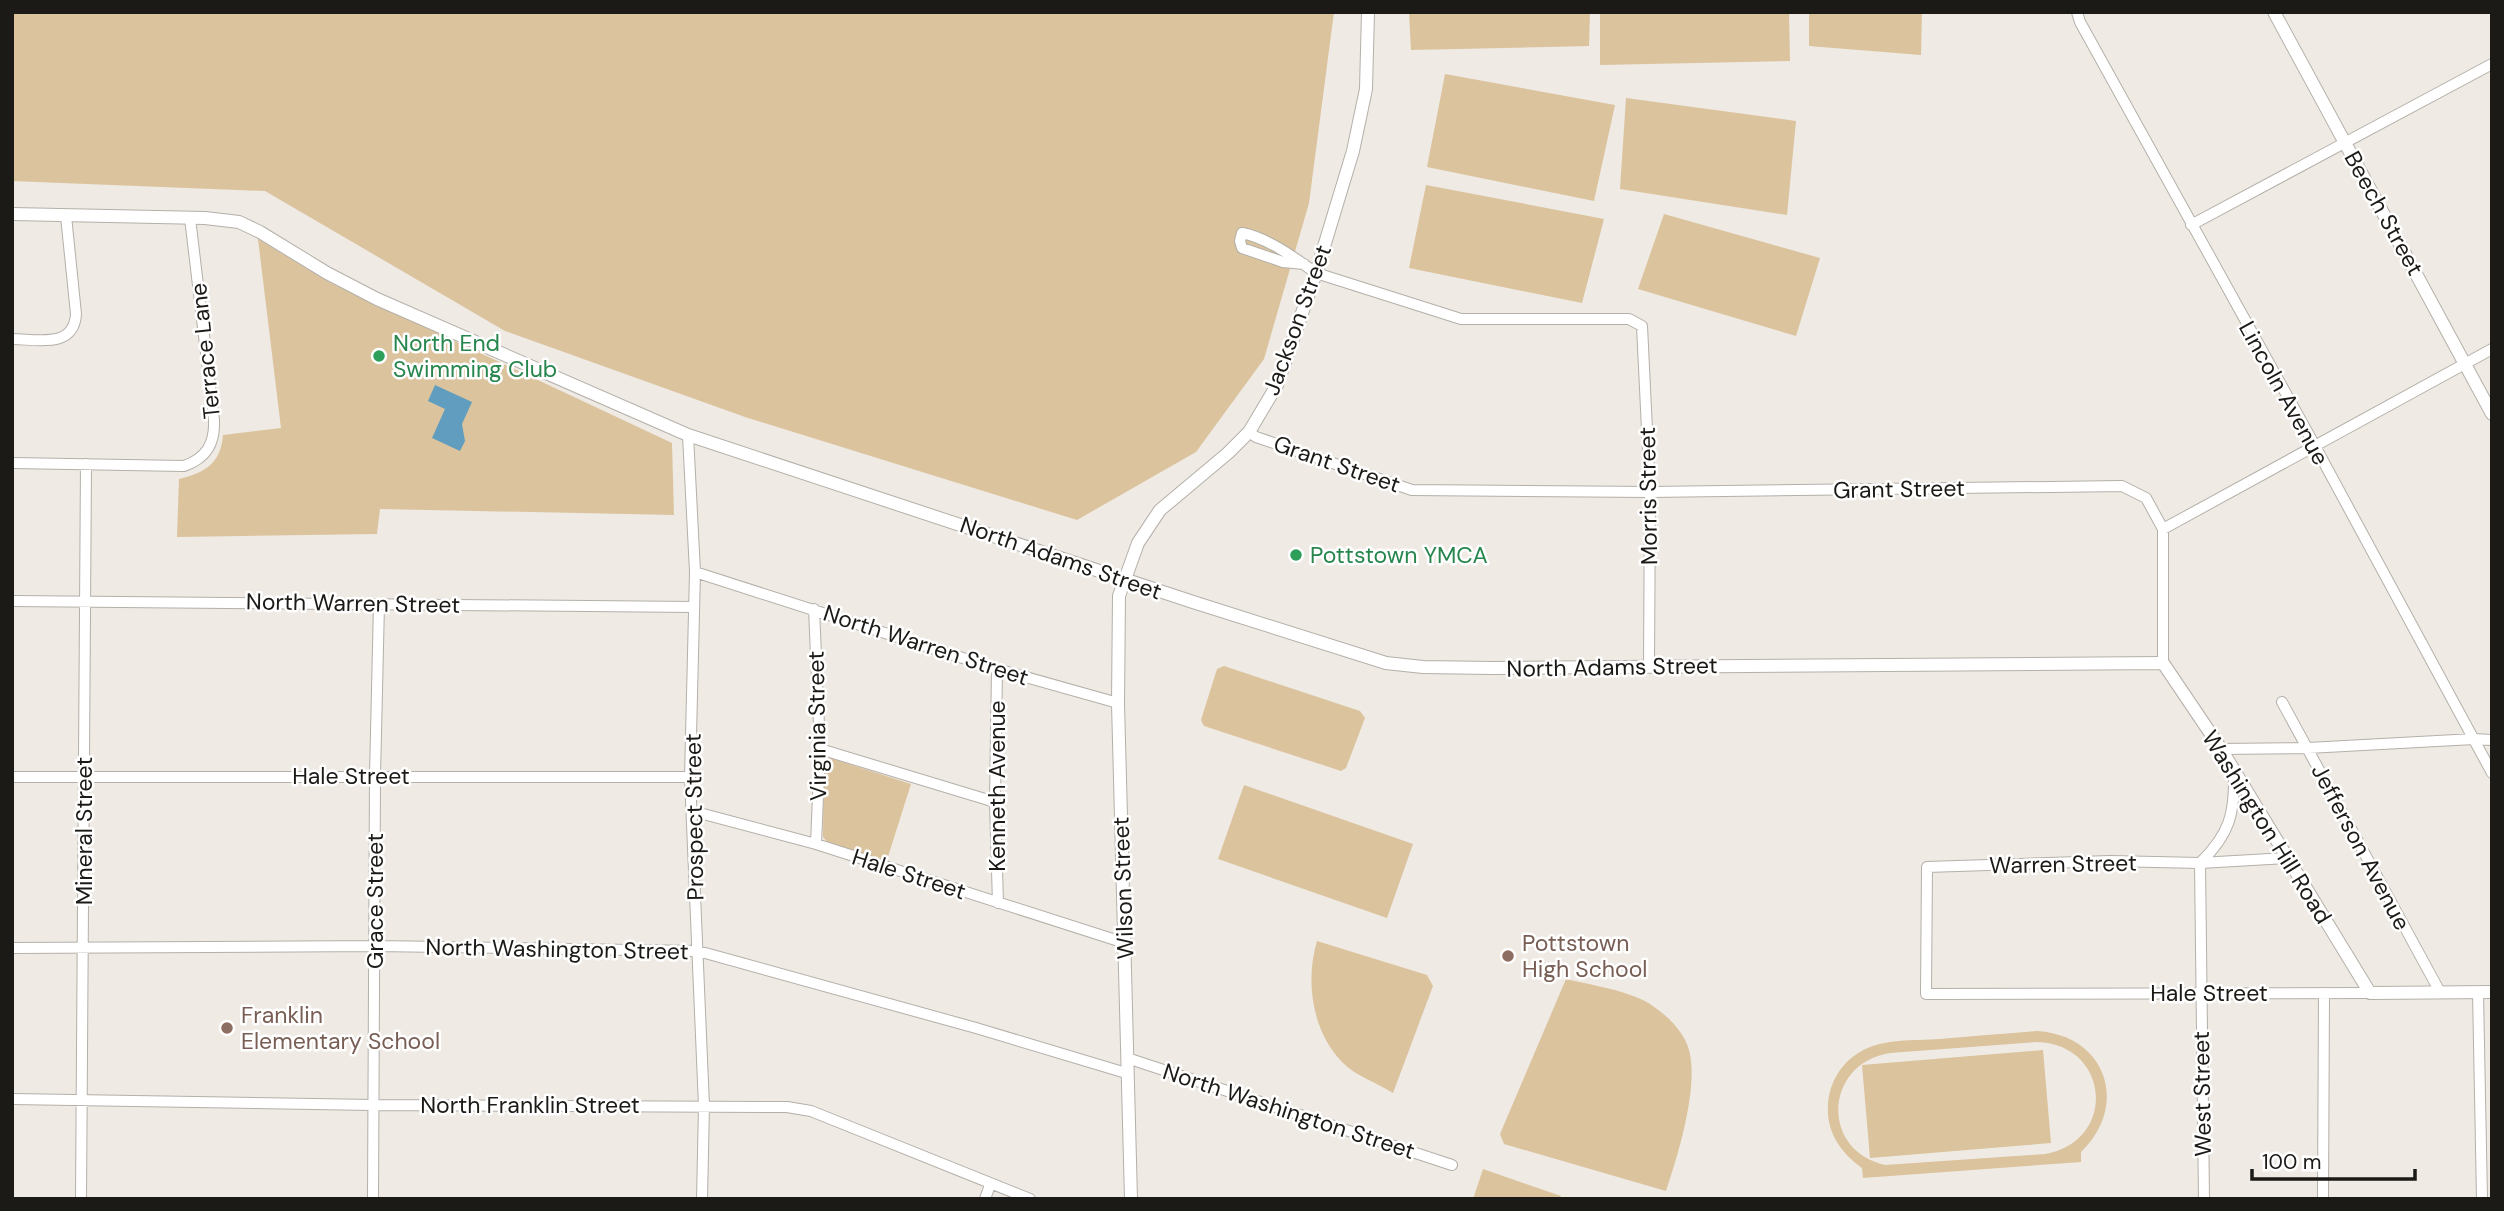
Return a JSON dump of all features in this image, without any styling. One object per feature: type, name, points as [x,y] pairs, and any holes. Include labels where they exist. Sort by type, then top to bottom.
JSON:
[{"type":"street","name":"Jackson Street","points":[[1124,578],[1138,543],[1160,510],[1249,432],[1277,385],[1316,273],[1353,151],[1366,89],[1368,12]]},
{"type":"street","name":"Lincoln Avenue","points":[[2077,12],[2080,22],[2492,773]]},
{"type":"street","name":"Beech Street","points":[[2274,12],[2492,414]]},
{"type":"street","points":[[2191,225],[2492,64]]},
{"type":"street","name":"North Adams Street","points":[[12,214],[190,218],[230,220],[247,225],[368,295],[688,435],[1386,663],[1466,668],[2162,663]]},
{"type":"street","points":[[12,339],[54,340],[62,338],[73,329],[76,314],[66,216]]},
{"type":"street","name":"Terrace Lane","points":[[12,463],[184,466],[202,458],[213,440],[214,420],[190,218]]},
{"type":"street","points":[[1304,264],[1283,262],[1242,248],[1242,233],[1255,236],[1304,264],[1316,273]]},
{"type":"street","name":"Morris Street","points":[[1316,273],[1461,319],[1629,319],[1642,326],[1650,492],[1649,665]]},
{"type":"street","points":[[2162,663],[2163,529],[2492,349]]},
{"type":"street","name":"Grant Street","points":[[1249,432],[1412,490],[1650,492],[2122,486],[2147,498],[2163,529]]},
{"type":"street","name":"Prospect Street","points":[[688,435],[695,572],[690,777],[704,1106],[702,1199]]},
{"type":"street","name":"Mineral Street","points":[[81,1199],[86,464]]},
{"type":"street","name":"North Warren Street","points":[[695,572],[997,669],[1118,704]]},
{"type":"street","name":"Wilson Street","points":[[1124,578],[1119,596],[1118,704],[1131,1199]]},
{"type":"street","name":"North Warren Street","points":[[12,601],[694,607]]},
{"type":"street","name":"Grace Street","points":[[373,1199],[375,776],[379,604]]},
{"type":"street","name":"Virginia Street","points":[[814,609],[820,749],[817,844]]},
{"type":"street","name":"Washington Hill Road","points":[[2162,663],[2221,749],[2370,993]]},
{"type":"street","name":"Kenneth Avenue","points":[[997,669],[995,802],[998,903]]},
{"type":"street","name":"Jefferson Avenue","points":[[2282,702],[2440,992]]},
{"type":"street","points":[[2221,749],[2492,740]]},
{"type":"street","points":[[820,749],[995,802]]},
{"type":"street","points":[[2200,863],[2221,839],[2231,819],[2235,800],[2234,772]]},
{"type":"street","name":"Hale Street","points":[[12,777],[690,777]]},
{"type":"street","name":"Hale Street","points":[[692,811],[817,844],[1125,943]]},
{"type":"street","name":"Warren Street","points":[[1926,994],[1927,867],[2110,861],[2200,863],[2287,858]]},
{"type":"street","name":"West Street","points":[[2200,863],[2204,1199]]},
{"type":"street","name":"North Washington Street","points":[[12,948],[376,946],[698,951],[976,1028],[1126,1073]]},
{"type":"street","points":[[2478,992],[2482,1199]]},
{"type":"street","name":"Hale Street","points":[[1926,994],[2492,992]]},
{"type":"street","points":[[2323,1199],[2324,993]]},
{"type":"street","name":"North Washington Street","points":[[1127,1058],[1452,1165]]},
{"type":"street","name":"North Franklin Street","points":[[12,1099],[373,1105],[787,1107],[811,1111],[1030,1199]]},
{"type":"street","points":[[985,1199],[990,1185]]},
{"type":"shaded area","points":[[12,12],[1334,12],[1309,203],[1264,359],[1196,452],[1077,520],[745,417],[505,331],[265,191],[12,181]]},
{"type":"shaded area","points":[[1409,12],[1590,12],[1589,46],[1411,50]]},
{"type":"shaded area","points":[[1600,12],[1789,12],[1790,61],[1600,65]]},
{"type":"shaded area","points":[[1809,12],[1922,12],[1921,55],[1809,46]]},
{"type":"shaded area","points":[[1445,74],[1615,105],[1594,201],[1427,167]]},
{"type":"shaded area","points":[[1626,98],[1796,121],[1787,215],[1620,189]]},
{"type":"shaded area","points":[[1426,185],[1604,219],[1582,303],[1409,268]]},
{"type":"shaded area","points":[[1664,214],[1820,258],[1796,336],[1638,289]]},
{"type":"shaded area","name":"North End Swimming Club","points":[[258,239],[331,283],[672,443],[674,515],[380,509],[377,534],[177,537],[179,479],[197,474],[215,460],[223,435],[281,428]]},
{"type":"shaded area","points":[[1224,666],[1360,711],[1365,718],[1346,768],[1341,771],[1204,726],[1201,720],[1217,669]]},
{"type":"shaded area","points":[[824,756],[911,784],[886,863],[829,844],[823,837]]},
{"type":"shaded area","points":[[1244,785],[1413,844],[1387,918],[1218,859]]},
{"type":"shaded area","points":[[1317,941],[1427,975],[1433,986],[1393,1093],[1348,1067],[1332,1050],[1324,1036],[1318,1021],[1312,989],[1313,956]]},
{"type":"shaded area","points":[[1566,979],[1615,990],[1643,1000],[1671,1021],[1686,1043],[1691,1065],[1689,1101],[1666,1191],[1504,1144],[1500,1134]]},
{"type":"shaded area","points":[[2037,1031],[2061,1035],[2080,1045],[2094,1059],[2103,1075],[2107,1094],[2104,1114],[2096,1133],[2081,1152],[2081,1162],[1863,1178],[1862,1168],[1836,1141],[1828,1115],[1831,1089],[1837,1074],[1860,1052],[1889,1042]],"holes":[[[2037,1042],[2061,1047],[2079,1059],[2091,1075],[2096,1094],[2094,1113],[2085,1131],[2069,1146],[2045,1154],[1885,1165],[1864,1156],[1849,1143],[1840,1126],[1838,1107],[1842,1089],[1853,1073],[1868,1060],[1890,1053]]]},
{"type":"shaded area","points":[[2043,1050],[2051,1143],[1870,1158],[1862,1065]]},
{"type":"shaded area","points":[[1483,1169],[1561,1196],[1560,1199],[1473,1199]]},
{"type":"water","points":[[435,385],[472,402],[462,424],[465,441],[460,451],[432,438],[445,409],[428,401]]},
{"type":"place","name":"North End Swimming Club","points":[[379,356]]},
{"type":"place","name":"Pottstown YMCA","points":[[1296,555]]},
{"type":"place","name":"Pottstown High School","points":[[1508,956]]},
{"type":"place","name":"Franklin Elementary School","points":[[227,1028]]}]
